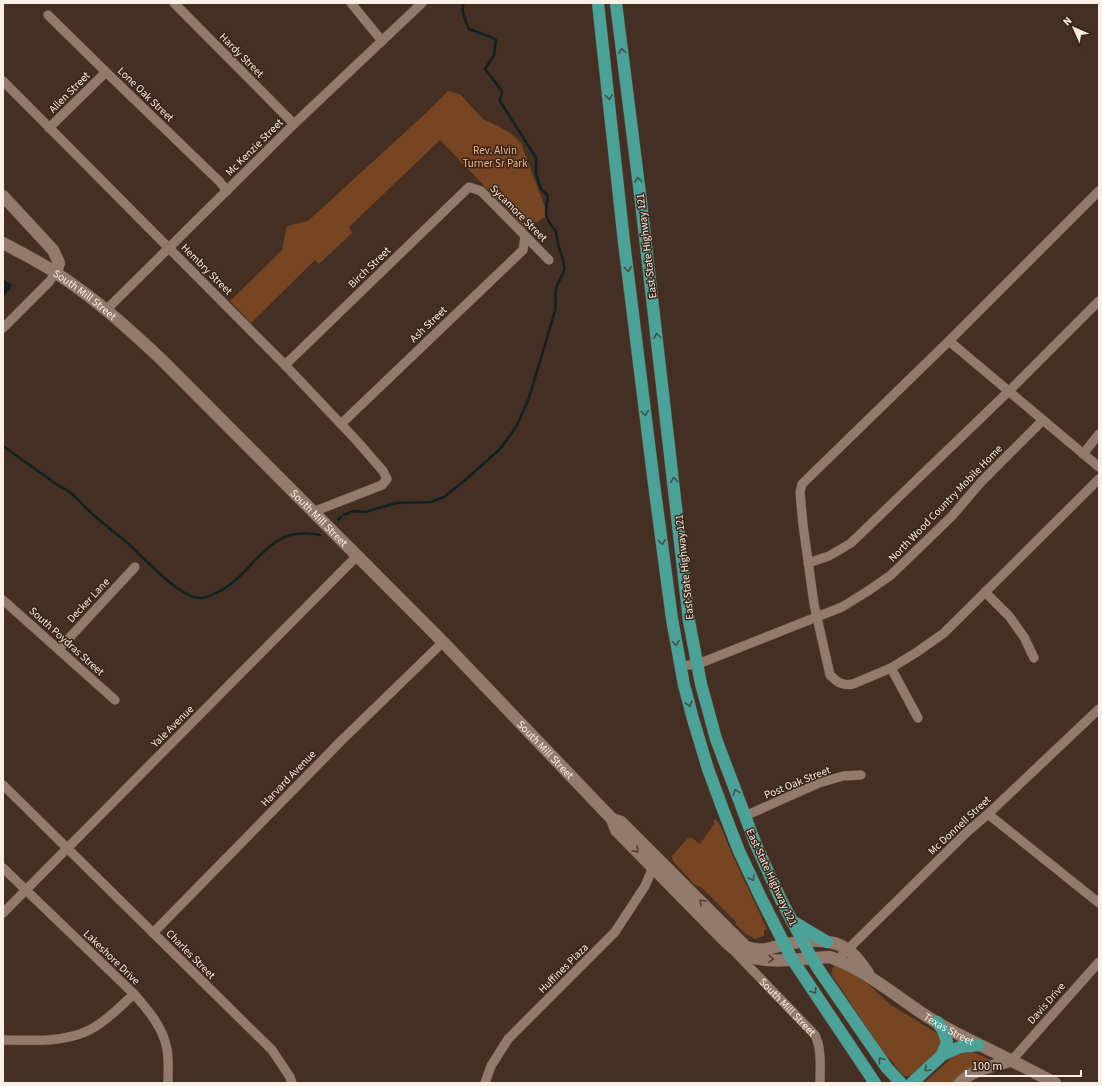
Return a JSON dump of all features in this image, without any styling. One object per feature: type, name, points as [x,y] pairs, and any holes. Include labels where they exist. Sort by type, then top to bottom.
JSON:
[{"type":"main road","name":"East State Highway 121","points":[[598,3],[640,374],[659,522],[680,666],[692,719],[739,851],[760,898],[792,959],[875,1083]]},
{"type":"main road","name":"East State Highway 121","points":[[616,3],[689,621],[705,700],[716,739],[745,816],[768,872],[791,920],[811,958],[862,1034],[886,1068],[901,1083]]},
{"type":"main road","points":[[3,196],[53,250],[59,263],[56,272]]},
{"type":"main road","points":[[37,262],[44,254],[46,246],[43,238]]},
{"type":"main road","name":"South Mill Street","points":[[3,243],[56,272],[106,310],[162,360],[313,512],[358,555],[612,820],[622,822],[656,863],[730,939],[737,951],[757,958],[811,958]]},
{"type":"main road","points":[[631,296],[651,292]]},
{"type":"main road","points":[[640,374],[661,375]]},
{"type":"main road","points":[[659,522],[678,519]]},
{"type":"main road","points":[[791,920],[827,942]]},
{"type":"main road","name":"South Mill Street","points":[[730,939],[755,950],[766,950],[803,942]]},
{"type":"main road","name":"Texas Street","points":[[803,942],[833,942],[854,955],[870,976]]},
{"type":"main road","name":"Texas Street","points":[[811,958],[830,957],[870,976],[903,1001],[937,1022],[978,1045],[1012,1060],[1055,1083]]},
{"type":"main road","points":[[937,1022],[943,1030],[947,1042],[942,1055]]},
{"type":"main road","points":[[912,1083],[942,1055],[960,1047],[978,1045]]},
{"type":"main road","points":[[960,1083],[970,1075],[982,1069],[1012,1060]]},
{"type":"street","name":"Hardy Street","points":[[174,3],[294,124]]},
{"type":"street","points":[[351,3],[382,41]]},
{"type":"street","name":"Mc Kenzie Street","points":[[106,310],[294,124],[422,3]]},
{"type":"street","name":"Lone Oak Street","points":[[48,15],[220,182],[227,191]]},
{"type":"street","name":"Allen Street","points":[[50,128],[106,72]]},
{"type":"street","name":"Hembry Street","points":[[3,81],[286,364],[383,471],[387,479],[382,485],[313,512]]},
{"type":"street","name":"Sycamore Street","points":[[469,187],[481,191],[549,260]]},
{"type":"street","name":"Birch Street","points":[[286,364],[469,187]]},
{"type":"street","points":[[1099,191],[802,484],[800,492],[808,563],[816,616],[827,670],[830,675],[838,683],[846,685],[853,684],[891,668],[944,633],[1099,479]]},
{"type":"street","name":"Ash Street","points":[[341,424],[523,250],[525,237]]},
{"type":"street","points":[[3,328],[49,282],[56,272]]},
{"type":"street","points":[[808,563],[829,556],[851,543],[1009,391],[1099,301]]},
{"type":"street","points":[[949,340],[1099,467]]},
{"type":"street","name":"North Wood Country Mobile Home","points":[[680,666],[698,664],[842,606],[868,591],[891,575],[952,516],[981,482],[1043,420]]},
{"type":"street","points":[[1083,454],[1099,434]]},
{"type":"street","name":"Yale Avenue","points":[[3,913],[358,555]]},
{"type":"street","name":"Decker Lane","points":[[59,649],[135,567]]},
{"type":"street","points":[[985,592],[1009,616],[1024,637],[1034,658]]},
{"type":"street","name":"South Poydras Street","points":[[3,600],[115,700]]},
{"type":"street","name":"Harvard Avenue","points":[[153,933],[342,740],[443,642]]},
{"type":"street","points":[[891,668],[918,718]]},
{"type":"street","name":"Mc Donnell Street","points":[[838,960],[967,832],[1099,709]]},
{"type":"street","name":"Post Oak Street","points":[[745,816],[819,784],[843,776],[861,775]]},
{"type":"street","name":"Charles Street","points":[[3,785],[272,1050],[290,1077],[292,1083]]},
{"type":"street","points":[[988,814],[1099,903]]},
{"type":"street","name":"Huffines Plaza","points":[[485,1083],[491,1066],[508,1040],[615,932],[645,886],[656,863]]},
{"type":"street","name":"Lakeshore Drive","points":[[3,868],[134,994],[156,1021],[167,1049],[168,1083]]},
{"type":"street","name":"South Mill Street","points":[[730,939],[815,1036],[818,1042],[820,1056],[820,1083]]},
{"type":"street","name":"Davis Drive","points":[[1012,1060],[1099,962]]},
{"type":"street","points":[[3,1040],[50,1040],[71,1037],[86,1032],[110,1015],[134,994]]},
{"type":"green space","name":"Rev. Alvin Turner Sr Park","points":[[448,91],[460,94],[483,119],[512,134],[521,143],[548,215],[526,229],[440,140],[349,227],[352,233],[319,264],[315,260],[251,323],[230,301],[282,250],[287,226],[308,221]]},
{"type":"green space","points":[[714,819],[721,827],[767,929],[764,930],[764,936],[755,939],[745,933],[701,887],[695,885],[673,861],[672,856],[688,838],[692,838],[700,844],[714,824]]},
{"type":"green space","points":[[838,965],[857,974],[891,1005],[942,1036],[943,1047],[926,1067],[915,1074],[904,1076],[881,1049],[831,974],[833,967]]},
{"type":"green space","points":[[971,1051],[996,1062],[956,1083],[924,1083],[955,1055]]},
{"type":"water","points":[[3,279],[12,285],[3,297]]},
{"type":"waterway","points":[[344,515],[353,511],[365,512],[396,503],[431,502],[444,497],[499,450],[517,425],[529,398],[555,311],[556,289],[563,274],[564,268],[556,231],[547,219],[546,215],[548,196],[541,189],[536,174],[536,158],[500,101],[502,91],[485,69],[494,55],[496,40],[469,29],[463,13],[464,3]]},
{"type":"waterway","points":[[3,446],[59,486],[70,492],[96,517],[131,546],[164,578],[174,586],[193,597],[207,597],[229,585],[262,553],[273,544],[286,537],[301,533],[320,535]]},
{"type":"waterway","points":[[338,520],[341,517]]}]
